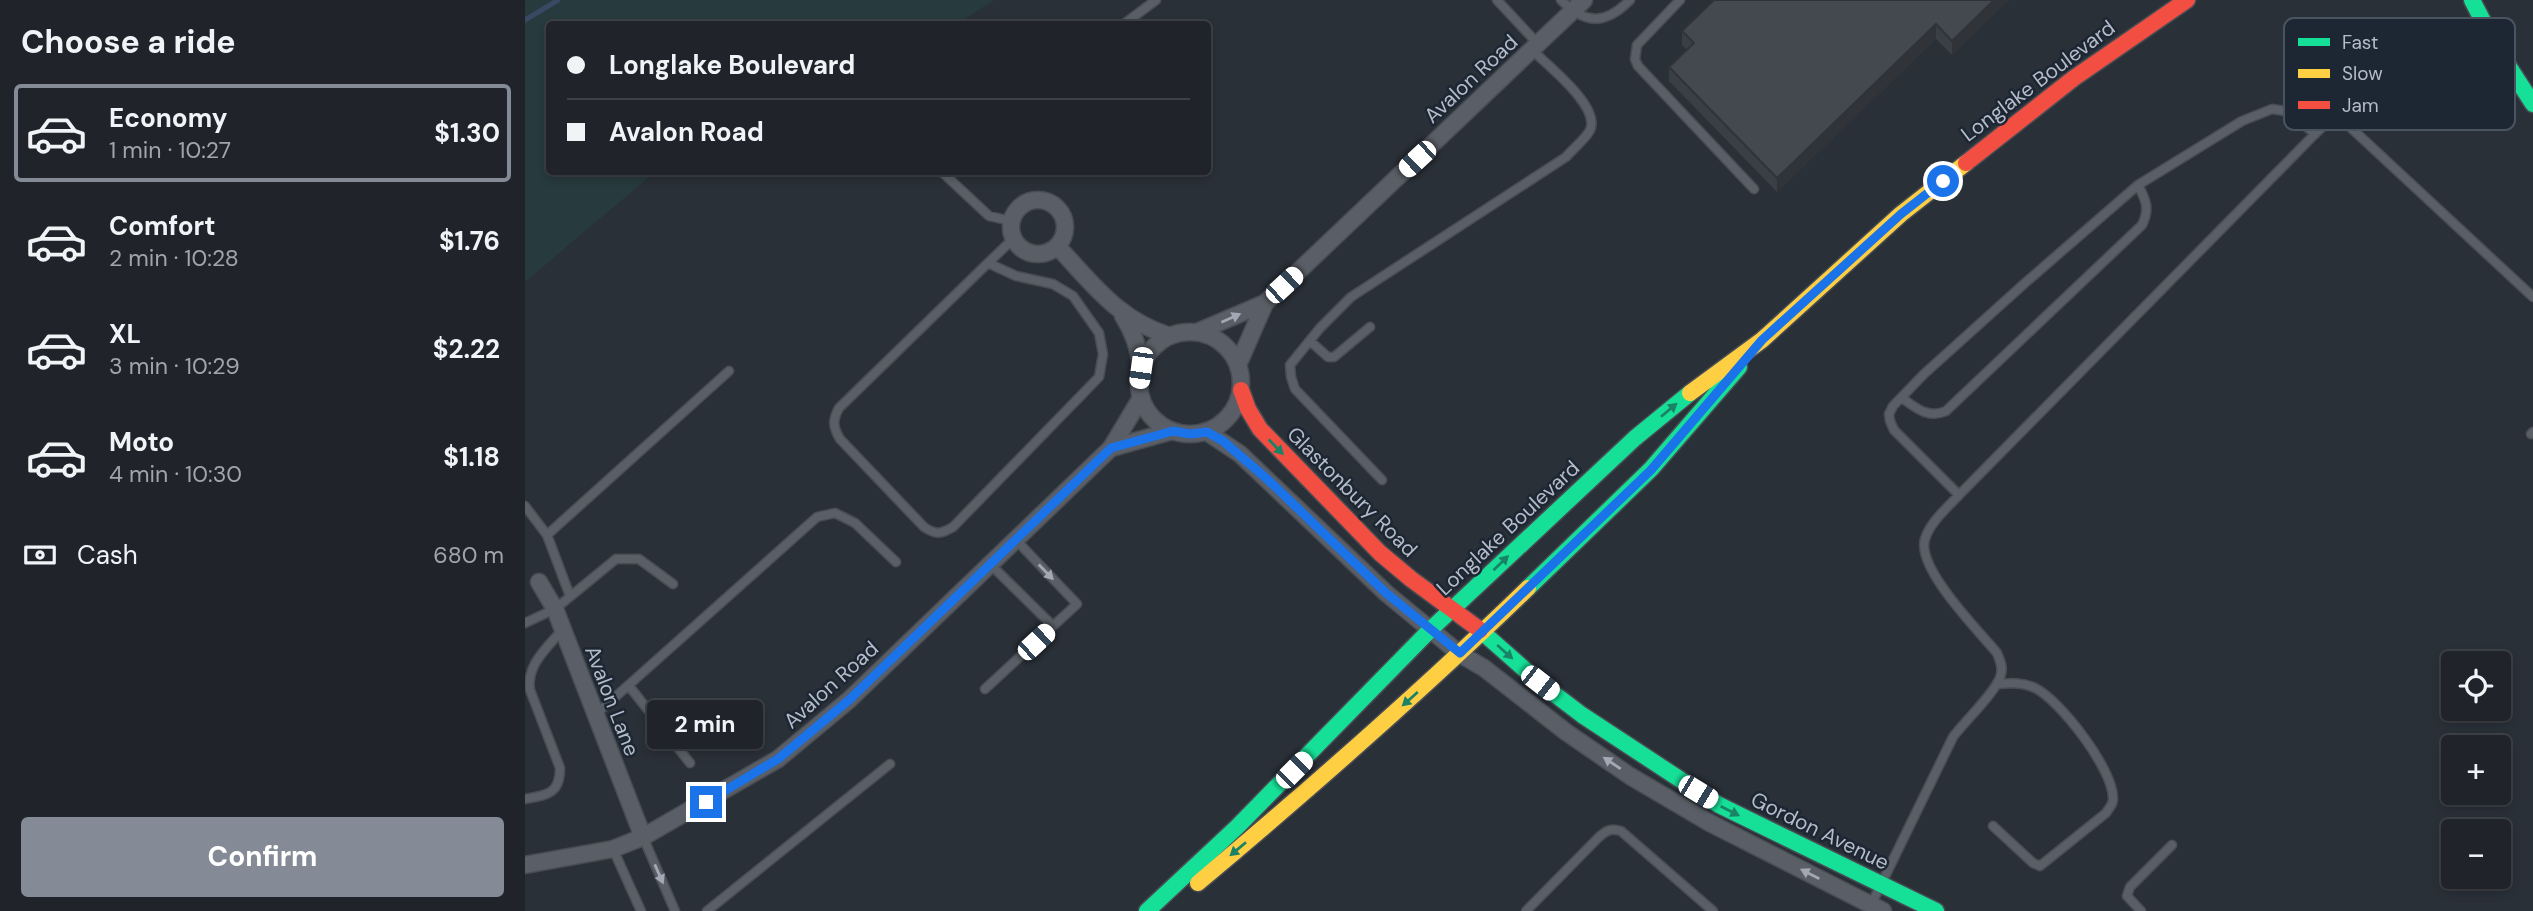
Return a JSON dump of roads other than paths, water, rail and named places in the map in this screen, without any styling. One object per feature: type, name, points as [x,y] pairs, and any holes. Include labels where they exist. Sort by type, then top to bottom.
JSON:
[{"type":"main road","name":"Longlake Boulevard","points":[[1147,911],[1237,827],[1431,629],[1635,438],[1688,394],[1762,340],[1901,214],[2074,78],[2187,0]]},
{"type":"main road","points":[[2472,0],[2481,18]]},
{"type":"main road","points":[[2515,76],[2533,104]]},
{"type":"main road","name":"Longlake Boulevard","points":[[1164,911],[1310,788],[1460,653],[1651,470],[1762,340]]},
{"type":"main road","name":"Glastonbury Road","points":[[1241,390],[1259,429],[1380,553],[1451,610]]},
{"type":"main road","name":"Gordon Avenue","points":[[1451,610],[1482,631],[1540,683],[1582,715],[1677,779],[1719,805],[1936,911]]},
{"type":"street","name":"Avalon Road","points":[[1197,332],[1265,303],[1535,47],[1572,4]]},
{"type":"street","points":[[1028,202],[1046,202],[1060,213],[1065,230],[1057,246],[1050,251],[1033,254],[1018,246],[1013,239],[1011,222],[1020,207],[1028,202]]},
{"type":"street","points":[[1057,246],[1120,311],[1139,325],[1170,336]]},
{"type":"street","name":"Avalon Road","points":[[1238,365],[1265,303]]},
{"type":"street","points":[[1120,311],[1133,331],[1138,347],[1141,398],[1148,412],[1159,424],[1173,431],[1190,434],[1207,432],[1230,416],[1237,404],[1241,390],[1238,365],[1223,344],[1211,337],[1197,332],[1170,336],[1147,355],[1141,368]]},
{"type":"street","points":[[1111,448],[1141,398]]},
{"type":"street","points":[[1111,448],[1173,431]]},
{"type":"street","points":[[1207,432],[1240,454],[1341,552],[1431,629]]},
{"type":"street","name":"Avalon Road","points":[[525,865],[613,849],[643,838],[778,759],[849,700],[1111,448]]},
{"type":"street","name":"Avalon Lane","points":[[539,582],[555,609],[643,838]]},
{"type":"street","name":"Gordon Avenue","points":[[1431,629],[1566,732],[1630,776],[1710,823],[1874,909]]},
{"type":"lane","points":[[1128,21],[1156,0]]},
{"type":"lane","points":[[1383,480],[1295,389],[1290,365],[1351,297],[1566,157],[1591,131],[1592,116],[1583,102],[1497,0]]},
{"type":"lane","points":[[1572,4],[1594,20],[1616,14],[1630,0]]},
{"type":"lane","points":[[1680,0],[1637,45],[1635,59],[1638,66],[1754,189]]},
{"type":"lane","points":[[1958,495],[1894,430],[1889,414],[1902,398],[2025,283],[2138,186],[2242,121],[2272,109],[2284,111]]},
{"type":"lane","points":[[2310,130],[2315,134]]},
{"type":"lane","points":[[1874,909],[1880,884],[1953,737],[1997,684],[2001,674],[1997,653],[1941,585],[1926,560],[1924,540],[1929,530],[1958,495],[2319,130]]},
{"type":"lane","points":[[2353,130],[2533,297]]},
{"type":"lane","points":[[944,175],[989,216],[1011,222]]},
{"type":"lane","points":[[1902,398],[1929,414],[1938,415],[1946,411],[2141,225],[2147,206],[2138,186]]},
{"type":"lane","points":[[988,262],[1016,276],[1053,284],[1073,296],[1099,333],[1103,354],[1099,377],[953,527],[942,534],[932,533],[840,439],[834,428],[834,418],[839,408],[988,262],[1013,239]]},
{"type":"lane","points":[[1310,341],[1328,357],[1334,357],[1370,327]]},
{"type":"lane","points":[[547,535],[729,371]]},
{"type":"lane","points":[[525,506],[547,535],[570,596]]},
{"type":"lane","points":[[595,715],[817,517],[835,513],[855,523],[895,562]]},
{"type":"lane","points":[[985,689],[1077,604],[1015,539]]},
{"type":"lane","points":[[525,623],[555,609],[616,559],[639,559],[673,584]]},
{"type":"lane","points":[[990,564],[1053,626]]},
{"type":"lane","points":[[525,799],[549,793],[558,786],[560,779],[560,768],[530,690],[529,680],[538,659],[562,630]]},
{"type":"lane","points":[[1993,826],[2033,863],[2041,866],[2106,813],[2112,805],[2113,796],[2109,782],[2092,750],[2070,718],[2033,687],[2016,683],[1997,684]]},
{"type":"lane","points":[[629,686],[690,763]]},
{"type":"lane","points":[[707,911],[890,764]]},
{"type":"lane","points":[[1526,911],[1599,837],[1607,830],[1614,829],[1621,831],[1713,911]]},
{"type":"lane","points":[[643,838],[675,911]]},
{"type":"lane","points":[[2141,911],[2127,896],[2130,887],[2172,845]]},
{"type":"lane","points":[[613,849],[641,911]]},
{"type":"waterway","points":[[525,20],[558,0]]}]
